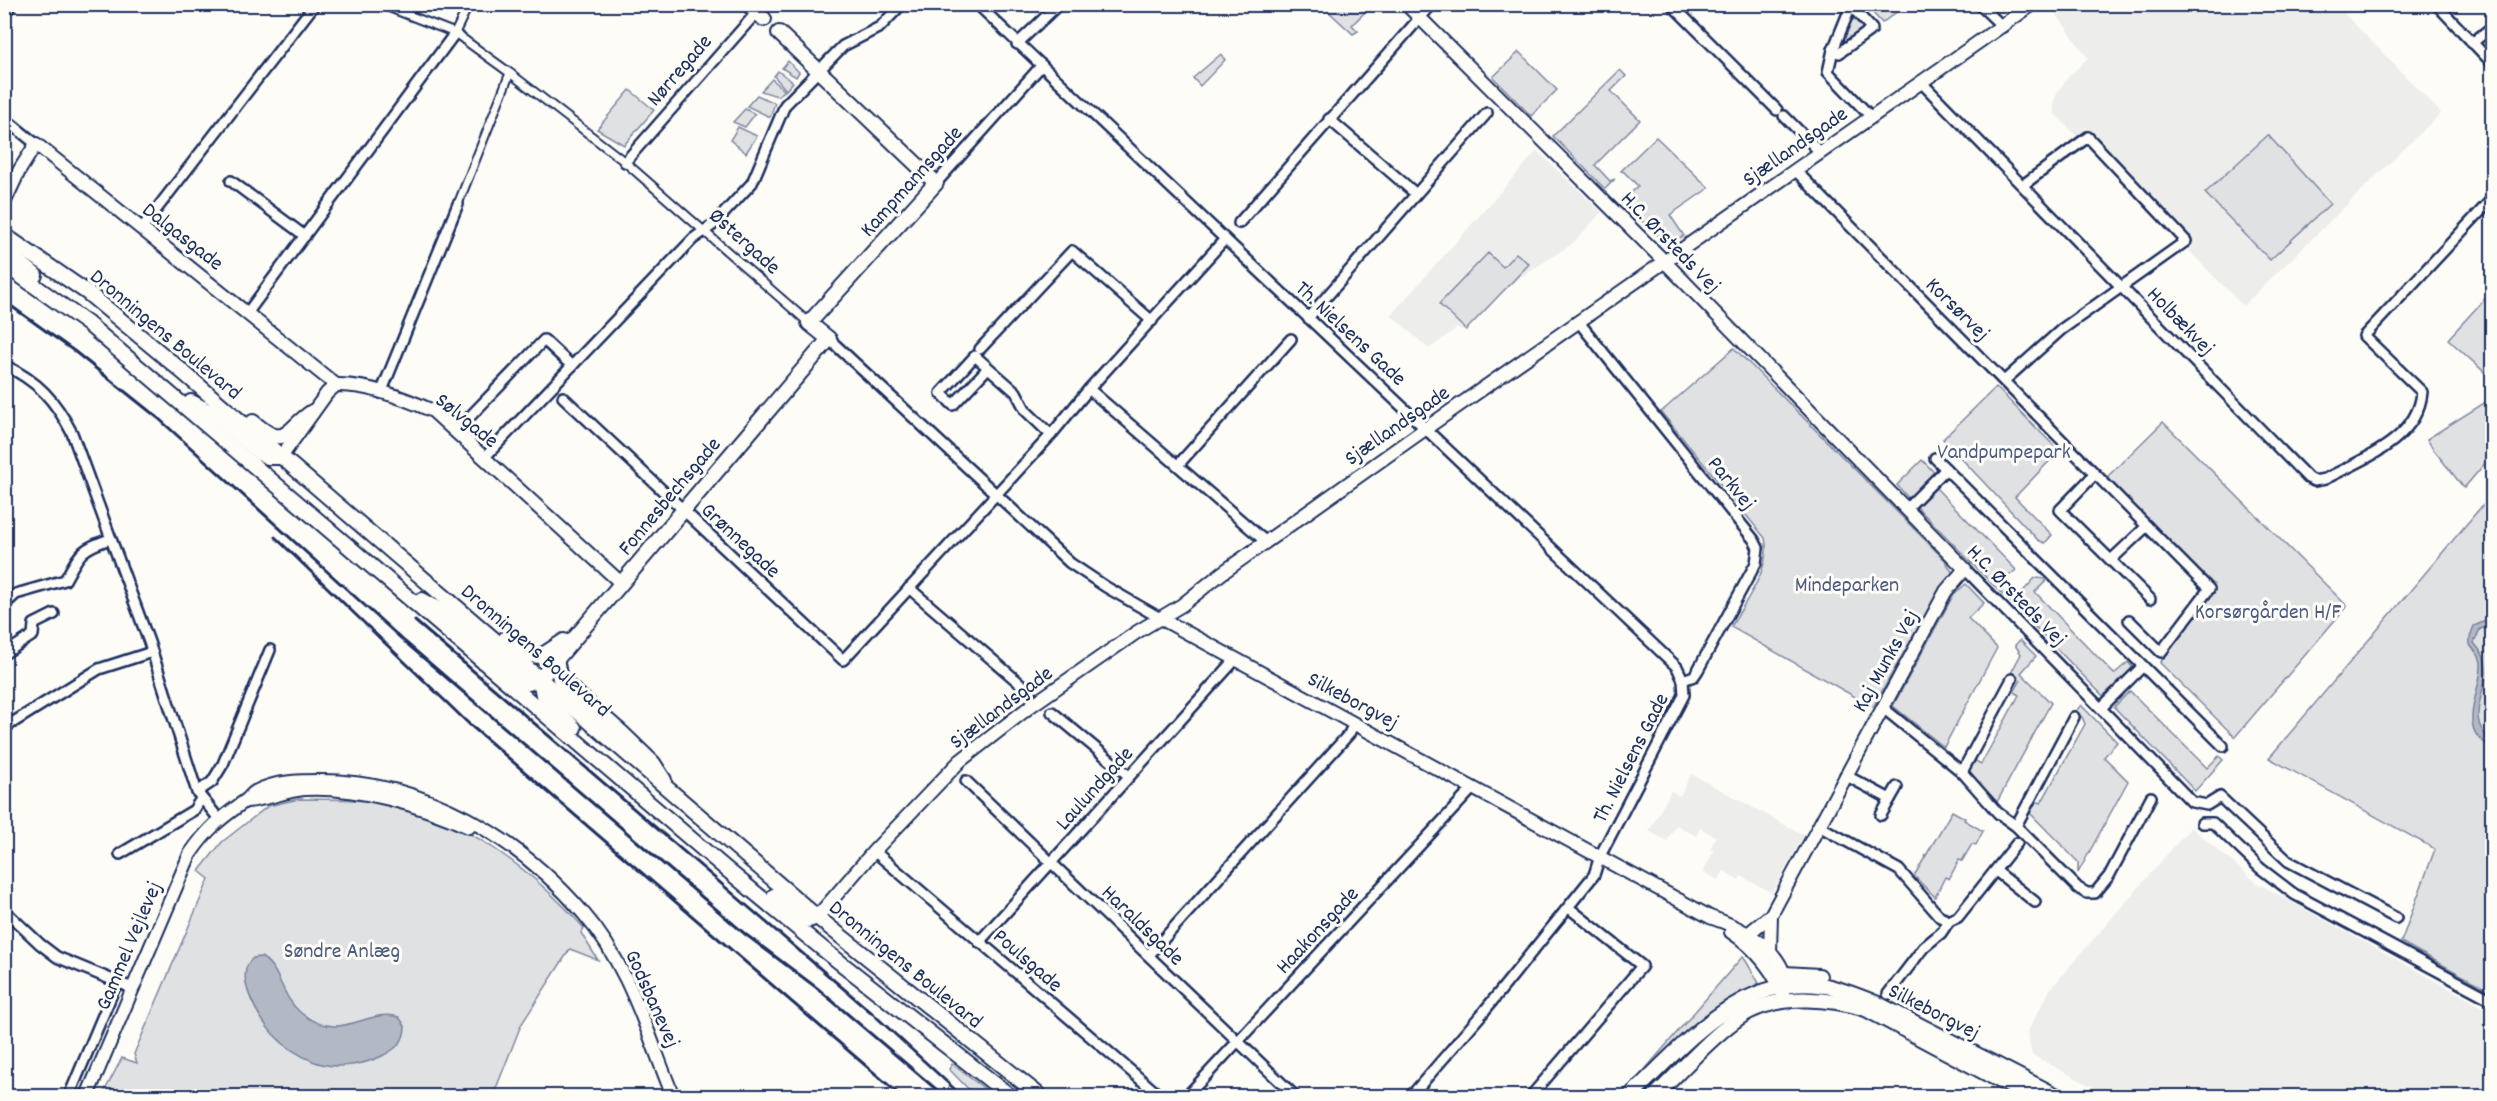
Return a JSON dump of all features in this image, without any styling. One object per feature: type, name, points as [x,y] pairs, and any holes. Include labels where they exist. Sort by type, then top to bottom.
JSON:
[{"type":"main road","points":[[779,33],[936,183]]},
{"type":"main road","name":"Kampmannsgade","points":[[809,323],[936,183]]},
{"type":"main road","name":"Dronningens Boulevard","points":[[4,235],[88,293],[194,381],[817,917],[1040,1096]]},
{"type":"main road","points":[[4,249],[67,297],[76,314]]},
{"type":"main road","name":"Dronningens Boulevard","points":[[4,264],[76,314],[392,581],[725,868],[823,949],[1010,1096]]},
{"type":"main road","name":"Østergade","points":[[809,323],[829,339]]},
{"type":"main road","name":"Fonnesbechsgade","points":[[540,679],[829,339]]},
{"type":"main road","points":[[194,381],[214,388],[258,426],[280,437],[287,435],[302,418],[312,412]]},
{"type":"main road","points":[[165,388],[215,415],[260,453],[268,457],[281,457],[275,468],[277,483]]},
{"type":"main road","points":[[392,581],[445,613],[528,683],[540,679],[543,695],[582,735],[588,751]]},
{"type":"main road","points":[[440,594],[462,602],[518,648],[530,655],[541,656],[576,635]]},
{"type":"main road","points":[[556,659],[560,679],[653,763],[675,796]]},
{"type":"main road","points":[[725,868],[755,882],[798,915],[809,920],[817,917]]},
{"type":"main road","points":[[817,917],[814,931],[823,949]]},
{"type":"main road","name":"Silkeborgvej","points":[[1784,982],[1818,976],[1855,989],[1878,1004],[2057,1096]]},
{"type":"main road","points":[[1630,1096],[1708,1023],[1740,1000],[1784,982]]},
{"type":"main road","name":"Silkeborgvej","points":[[1655,1096],[1731,1024],[1748,1012],[1786,1001],[1818,1000],[1845,1002],[1866,1009],[2030,1096]]},
{"type":"main road","points":[[1641,1096],[1700,1038],[1708,1023]]},
{"type":"street","points":[[142,228],[315,4]]},
{"type":"street","name":"Østergade","points":[[380,4],[455,33],[510,73],[625,162],[809,323]]},
{"type":"street","points":[[248,312],[455,33],[469,4]]},
{"type":"street","points":[[484,458],[693,239],[705,231],[752,183],[785,105],[843,46],[880,27],[902,4]]},
{"type":"street","name":"Th. Nielsens Gade","points":[[977,4],[1677,667],[1683,680],[1684,695],[1600,856],[1594,875],[1412,1096]]},
{"type":"street","points":[[1017,44],[1059,4]]},
{"type":"street","name":"H.C. Ørsteds Vej","points":[[1406,4],[1664,261],[2192,802],[2207,805],[2220,797],[2288,861],[2396,918]]},
{"type":"street","points":[[1239,223],[1432,4]]},
{"type":"street","points":[[1671,4],[1820,152]]},
{"type":"street","points":[[1979,4],[2003,27]]},
{"type":"street","name":"Sjællandsgade","points":[[817,917],[873,851],[960,761],[1032,705],[1182,605],[1425,429],[2033,4]]},
{"type":"street","points":[[2436,4],[2493,63]]},
{"type":"street","points":[[1833,50],[1839,53],[1872,29],[1850,5],[1833,50],[1828,72],[1871,117]]},
{"type":"street","name":"Nørregade","points":[[625,162],[758,10]]},
{"type":"street","points":[[2472,43],[2493,27]]},
{"type":"street","name":"Kampmannsgade","points":[[936,183],[1042,65]]},
{"type":"street","points":[[381,393],[510,73]]},
{"type":"street","name":"Holbækvej","points":[[1921,82],[2308,478],[2314,481],[2325,479],[2387,447],[2407,428],[2422,401],[2422,393],[2364,336],[2493,199]]},
{"type":"street","points":[[1308,318],[1487,113]]},
{"type":"street","name":"Dalgasgade","points":[[4,118],[336,385]]},
{"type":"street","points":[[1329,119],[1416,194]]},
{"type":"street","points":[[2004,381],[2062,329],[2186,241],[2088,137],[2023,185]]},
{"type":"street","points":[[4,203],[36,144]]},
{"type":"street","name":"Korsørvej","points":[[1795,170],[2209,589],[2161,652],[2129,620]]},
{"type":"street","points":[[231,181],[306,236]]},
{"type":"street","points":[[1030,692],[909,588],[1051,435],[1089,389],[1225,239]]},
{"type":"street","points":[[980,349],[1072,251],[1152,321]]},
{"type":"street","name":"Parkvej","points":[[1578,321],[1754,540],[1758,548],[1756,563],[1695,676],[1683,680]]},
{"type":"street","name":"Østergade","points":[[829,339],[995,495]]},
{"type":"street","points":[[1178,465],[1291,339]]},
{"type":"street","points":[[455,432],[544,340],[572,366]]},
{"type":"street","points":[[988,368],[953,405],[941,393],[975,356],[1016,392],[1026,411],[1051,435]]},
{"type":"street","points":[[4,365],[34,381],[56,404],[77,445],[134,599],[199,796],[219,819]]},
{"type":"street","points":[[281,457],[312,412],[336,385]]},
{"type":"street","name":"Sølvgade","points":[[336,385],[347,385],[381,393],[432,411],[621,583]]},
{"type":"street","points":[[1089,389],[1266,542]]},
{"type":"street","name":"Grønnegade","points":[[563,397],[843,660],[909,588]]},
{"type":"street","name":"H.C. Ørsteds Vej","points":[[1935,458],[2223,746]]},
{"type":"street","points":[[1906,509],[1946,469]]},
{"type":"street","points":[[2095,474],[2060,510],[2150,599]]},
{"type":"street","name":"Silkeborgvej","points":[[995,495],[1075,566],[1160,618],[1710,916],[1748,934],[1770,952],[1784,982],[1786,1001]]},
{"type":"street","points":[[2111,560],[2147,526]]},
{"type":"street","points":[[4,605],[16,594],[65,580],[81,552],[110,539]]},
{"type":"street","name":"Kaj Munks Vej","points":[[1748,934],[1771,915],[1946,591],[1965,570]]},
{"type":"street","points":[[4,654],[33,635],[34,624],[54,614]]},
{"type":"street","points":[[120,854],[194,810],[199,796],[212,782],[223,764],[270,650]]},
{"type":"street","points":[[5,727],[99,669],[152,652]]},
{"type":"street","name":"Laulundgade","points":[[979,942],[1236,659]]},
{"type":"street","points":[[2101,708],[2143,666]]},
{"type":"street","points":[[1962,772],[2012,679]]},
{"type":"street","points":[[1882,707],[1962,772],[1998,813],[2016,826],[2078,888],[2087,893],[2095,893],[2109,876],[2151,796]]},
{"type":"street","points":[[1052,712],[1129,776]]},
{"type":"street","points":[[2016,826],[2074,717]]},
{"type":"street","points":[[1149,955],[1349,734],[1354,723]]},
{"type":"street","points":[[1845,775],[1890,799]]},
{"type":"street","name":"Haraldsgade","points":[[966,781],[1295,1096]]},
{"type":"street","points":[[1881,815],[1897,787]]},
{"type":"street","name":"Haakonsgade","points":[[1187,1096],[1473,788]]},
{"type":"street","name":"Godsbanevej","points":[[219,819],[246,801],[260,800],[305,789],[376,796],[421,807],[510,847],[539,869],[585,915],[619,962],[644,1017],[673,1096]]},
{"type":"street","name":"Gammel Vejlevej","points":[[87,1096],[190,854],[201,837],[219,819]]},
{"type":"street","points":[[2202,823],[2213,823],[2260,868],[2294,894],[2493,1000]]},
{"type":"street","points":[[1819,826],[1899,870],[1940,917],[1949,921]]},
{"type":"street","points":[[1888,994],[1924,947],[1941,933],[1949,921],[1958,917],[2017,843]]},
{"type":"street","name":"Poulsgade","points":[[873,851],[1160,1096]]},
{"type":"street","points":[[1996,871],[2036,902]]},
{"type":"street","points":[[1532,1096],[1642,966],[1569,908]]},
{"type":"street","points":[[4,910],[57,957],[132,988]]},
{"type":"street","name":"Kaj Munks Vej","points":[[1770,952],[1771,915]]},
{"type":"street","name":"Silkeborgvej","points":[[1710,916],[1752,948],[1784,982]]},
{"type":"street","points":[[69,1096],[117,982]]},
{"type":"shaded area","points":[[2057,4],[2138,5],[2143,9],[2149,4],[2336,5],[2441,113],[2243,306],[2054,113],[2054,100],[2059,90],[2068,77],[2088,58],[2052,8]]},
{"type":"shaded area","points":[[1537,151],[1602,212],[1572,244],[1519,278],[1463,330],[1457,328],[1429,349],[1391,315]]},
{"type":"shaded area","points":[[2492,618],[2492,626],[2480,629],[2474,643],[2483,656],[2486,669],[2478,711],[2479,722],[2483,732],[2492,742],[2492,749],[2478,737],[2472,720],[2481,663],[2470,641],[2474,626]]},
{"type":"shaded area","points":[[1691,774],[1804,835],[1772,893],[1741,876],[1739,880],[1724,871],[1718,880],[1703,872],[1714,851],[1710,849],[1716,837],[1700,828],[1696,836],[1676,825],[1667,841],[1649,831],[1671,791],[1680,796]]},
{"type":"shaded area","points":[[2191,827],[2257,883],[2492,1012],[2492,1096],[2110,1096],[2032,1055],[2027,1033],[2051,988]]},
{"type":"shaded area","points":[[261,957],[273,968],[294,1006],[316,1022],[329,1026],[341,1026],[387,1015],[399,1017],[405,1026],[401,1041],[382,1056],[349,1065],[332,1066],[315,1062],[298,1054],[273,1034],[261,1018],[250,996],[245,975],[247,965],[253,958]]},
{"type":"green space","points":[[1883,4],[1903,7],[1882,23],[1872,12]]},
{"type":"green space","points":[[1332,5],[1361,5],[1367,10],[1352,25],[1358,31],[1353,34],[1328,11],[1327,8]]},
{"type":"green space","points":[[1859,18],[1866,28],[1843,45],[1839,44],[1848,22]]},
{"type":"green space","points":[[1519,52],[1557,90],[1531,116],[1493,77]]},
{"type":"green space","points":[[1221,54],[1225,60],[1200,86],[1193,78]]},
{"type":"green space","points":[[788,61],[799,72],[796,77],[782,68]]},
{"type":"green space","points":[[1620,70],[1626,76],[1611,91],[1640,120],[1595,165],[1610,181],[1615,179],[1605,189],[1553,136]]},
{"type":"green space","points":[[778,71],[793,82],[786,90],[774,76]]},
{"type":"green space","points":[[772,79],[785,91],[777,96],[761,91]]},
{"type":"green space","points":[[630,90],[654,110],[624,145],[597,129]]},
{"type":"green space","points":[[757,95],[775,103],[770,117],[747,106]]},
{"type":"green space","points":[[745,109],[755,114],[745,127],[733,122]]},
{"type":"green space","points":[[738,127],[757,136],[746,153],[730,140]]},
{"type":"green space","points":[[2268,135],[2330,204],[2270,260],[2205,193]]},
{"type":"green space","points":[[1656,137],[1709,188],[1670,215],[1684,236],[1671,242],[1663,240],[1621,202],[1638,186],[1621,171]]},
{"type":"green space","points":[[1488,253],[1503,267],[1516,253],[1529,264],[1466,330],[1439,304]]},
{"type":"green space","points":[[2492,291],[2492,379],[2448,339]]},
{"type":"green space","name":"Mindeparken","points":[[1734,348],[1945,560],[1954,575],[1939,591],[1873,707],[1731,627],[1761,572],[1765,561],[1765,538],[1661,412]]},
{"type":"green space","name":"Vandpumpepark","points":[[1996,387],[2059,451],[2015,497],[2052,535],[2045,543],[2038,540],[1943,439]]},
{"type":"green space","points":[[2492,398],[2492,455],[2464,488],[2427,439]]},
{"type":"green space","name":"Korsørgården H/F","points":[[2163,422],[2347,606],[2235,737],[2160,663],[2214,589],[2104,480]]},
{"type":"green space","points":[[1922,460],[1935,473],[1909,499],[1897,485]]},
{"type":"green space","points":[[1936,488],[2016,570],[2003,581],[2011,590],[2004,596],[1917,507]]},
{"type":"green space","points":[[2492,494],[2492,992],[2401,942],[2435,849],[2269,758]]},
{"type":"green space","points":[[2035,578],[2048,579],[2035,592],[2114,674],[2128,662],[2133,668],[2103,696],[2007,598],[2013,592],[2018,597]]},
{"type":"green space","points":[[1966,584],[1984,603],[1968,618],[1997,648],[1944,747],[1893,706],[1954,594]]},
{"type":"green space","points":[[2020,640],[2036,656],[2021,673],[2051,703],[1997,802],[1968,771],[1974,760],[1981,764],[2019,695],[2014,692],[2021,680],[2011,673],[2021,654],[2015,645]]},
{"type":"green space","points":[[2130,691],[2207,768],[2219,756],[2223,760],[2195,791],[2114,707]]},
{"type":"green space","points":[[2081,705],[2117,742],[2104,757],[2128,781],[2078,873],[2078,862],[2028,811],[2033,800],[2041,803],[2085,724],[2082,717],[2075,712]]},
{"type":"green space","name":"Søndre Anlæg","points":[[299,799],[356,800],[390,804],[445,821],[472,835],[521,868],[564,907],[584,928],[581,933],[598,960],[570,949],[521,1025],[493,1096],[102,1096],[122,1058],[137,1063],[134,1054],[209,879],[199,871],[222,842],[268,806]]},
{"type":"green space","points":[[1952,811],[1983,831],[1976,845],[1972,844],[1962,861],[1959,860],[1949,879],[1945,877],[1935,897],[1914,876]]},
{"type":"green space","points":[[1743,956],[1759,983],[1719,1007],[1622,1096]]},
{"type":"green space","points":[[952,1064],[994,1096],[975,1096],[949,1069]]},
{"type":"railway","points":[[4,301],[74,351],[158,418],[405,642],[745,934],[817,988],[944,1096]]},
{"type":"railway","points":[[275,537],[469,724],[901,1096]]},
{"type":"railway","points":[[415,621],[872,1013],[962,1096]]}]
